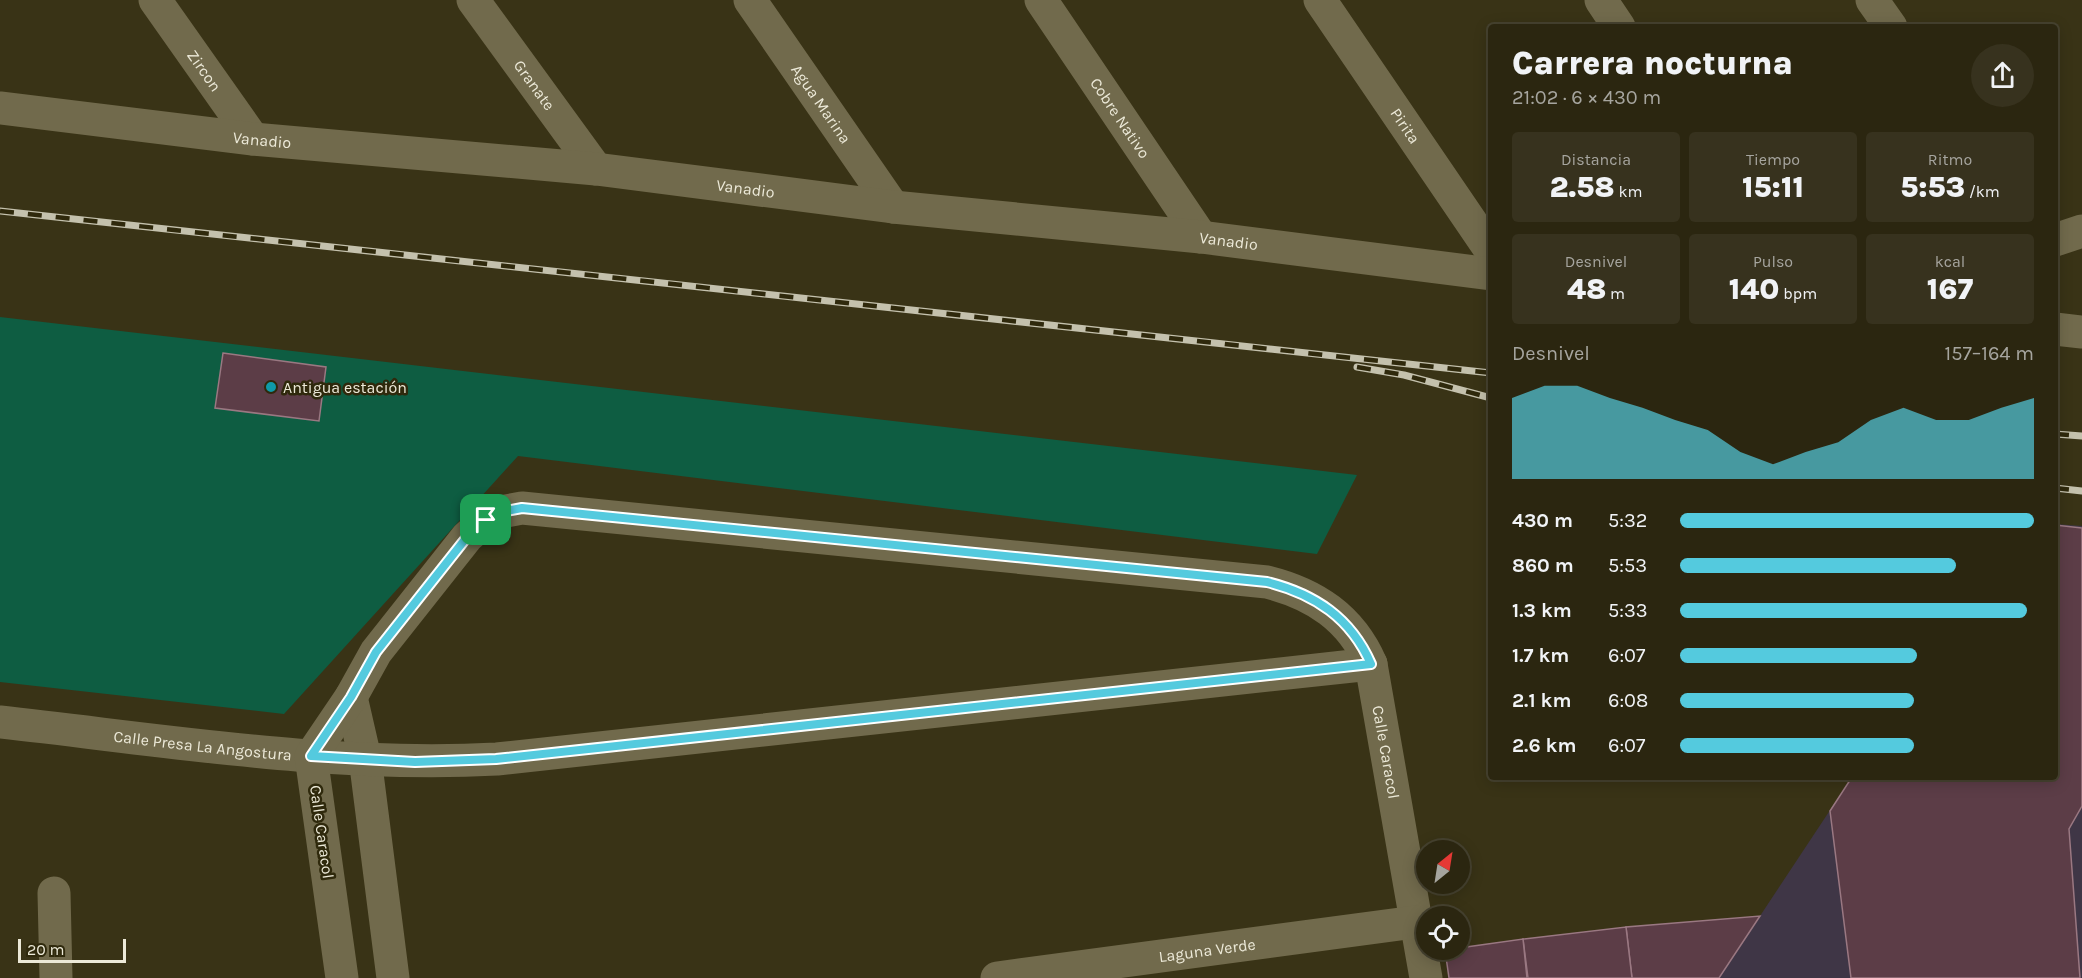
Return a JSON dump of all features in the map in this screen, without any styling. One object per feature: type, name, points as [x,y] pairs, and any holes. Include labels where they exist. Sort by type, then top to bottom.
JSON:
[{"type":"street","name":"Zircon","points":[[155,0],[253,139]]},
{"type":"street","name":"Granate","points":[[473,0],[596,169]]},
{"type":"street","name":"Agua Marina","points":[[750,0],[893,207]]},
{"type":"street","name":"Cobre Nativo","points":[[1041,0],[1201,237]]},
{"type":"street","name":"Pirita","points":[[1320,0],[1488,248]]},
{"type":"street","points":[[1601,0],[1617,24]]},
{"type":"street","points":[[1872,0],[1889,24]]},
{"type":"street","name":"Vanadio","points":[[0,108],[253,139],[596,169],[893,207],[1201,237],[1488,274]]},
{"type":"street","points":[[2058,239],[2082,231]]},
{"type":"street","points":[[2058,329],[2082,332]]},
{"type":"street","name":"Calle Caracol","points":[[351,697],[376,652],[394,627],[467,537],[486,520],[506,511],[542,508],[1267,582],[1297,589],[1326,605],[1356,635],[1371,664],[1426,978]]},
{"type":"street","name":"Calle Presa La Angostura","points":[[0,722],[311,756],[415,762],[496,759],[1371,664]]},
{"type":"street","points":[[311,756],[351,697]]},
{"type":"street","points":[[351,697],[365,758],[393,978]]},
{"type":"street","name":"Calle Caracol","points":[[311,756],[342,978]]},
{"type":"street","points":[[54,893],[56,978]]},
{"type":"street","name":"Laguna Verde","points":[[997,978],[1415,922]]},
{"type":"shaded area","points":[[2058,524],[2082,526],[2082,978],[1719,978],[1850,780],[2058,780]]},
{"type":"green space","points":[[0,317],[1357,475],[1317,554],[518,456],[284,714],[0,682]]},
{"type":"building","name":"Antigua estación","points":[[223,353],[326,367],[319,421],[215,408]]},
{"type":"building","points":[[2058,525],[2082,528],[2082,806],[2069,829],[2080,978],[1851,978],[1830,811],[1850,780],[2058,780]]},
{"type":"building","points":[[1760,916],[1719,978],[1632,978],[1626,927]]},
{"type":"building","points":[[1626,927],[1632,978],[1528,978],[1523,939]]},
{"type":"building","points":[[1523,939],[1527,978],[1449,978],[1446,960],[1470,960],[1470,946]]},
{"type":"railway","points":[[0,211],[1488,373]]},
{"type":"railway","points":[[1357,367],[1404,375],[1488,397]]},
{"type":"railway","points":[[2058,434],[2082,436]]},
{"type":"railway","points":[[2058,488],[2082,491]]},
{"type":"place","name":"Antigua estación","points":[[271,387]]},
{"type":"route","points":[[542,508],[1267,582],[1297,589],[1326,605],[1349,626],[1363,644],[1371,664],[496,759],[415,762],[311,756],[400,618],[467,537],[486,520],[506,511],[542,508]]}]
